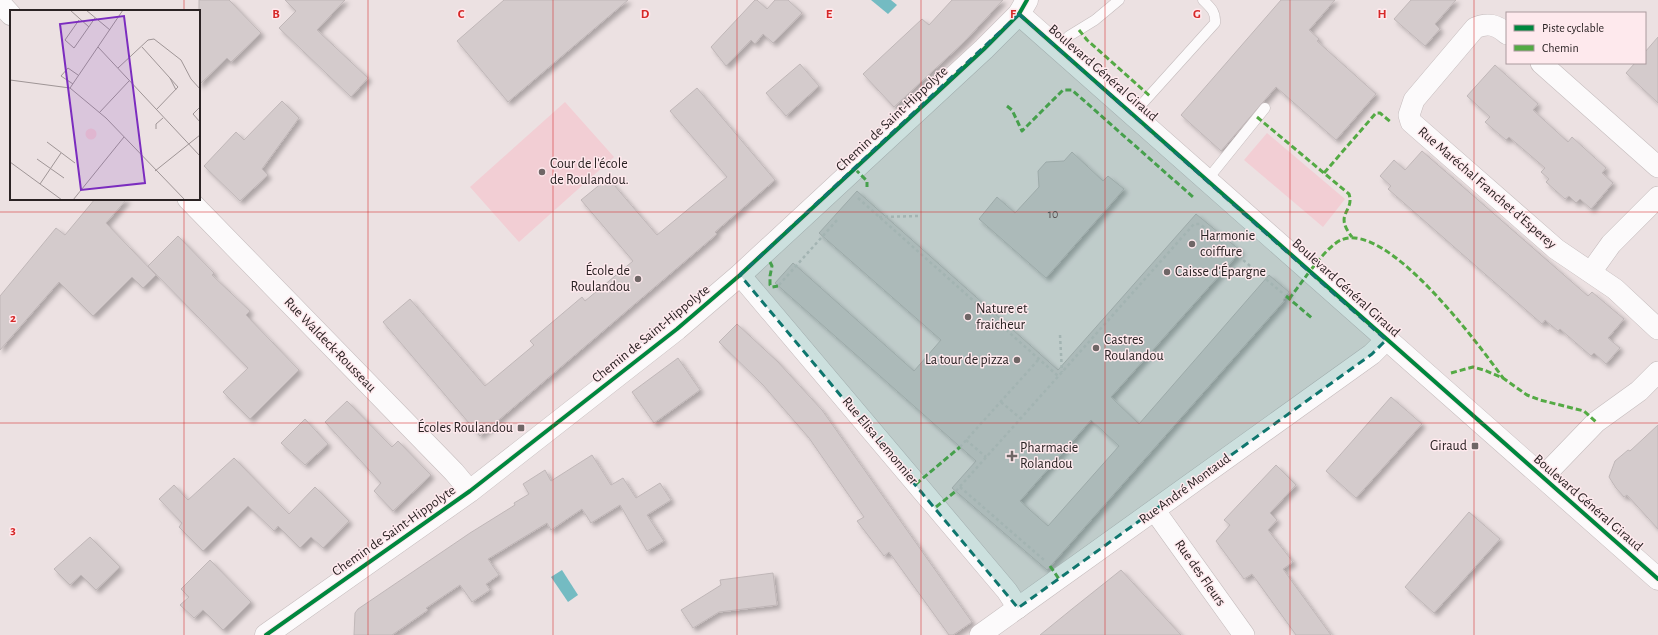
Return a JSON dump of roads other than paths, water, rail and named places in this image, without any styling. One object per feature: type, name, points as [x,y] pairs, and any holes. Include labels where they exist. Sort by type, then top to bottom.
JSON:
[{"type":"street","points":[[0,3],[10,14]]},
{"type":"street","name":"Boulevard Général Giraud","points":[[1023,7],[1058,48],[1386,340],[1658,578]]},
{"type":"street","name":"Chemin de Saint-Hippolyte","points":[[266,635],[470,491],[671,334],[740,275],[1023,7]]},
{"type":"street","name":"Rue Maréchal Franchet d'Esperey","points":[[1506,33],[1495,26],[1488,24],[1475,28],[1414,100],[1409,115],[1411,122],[1556,249],[1615,289],[1658,329]]},
{"type":"street","points":[[1542,64],[1658,166]]},
{"type":"street","points":[[1591,272],[1611,244],[1658,197]]},
{"type":"street","name":"Rue Waldeck-Rousseau","points":[[189,200],[454,472],[470,491]]},
{"type":"street","name":"Rue Elisa Lemonnier","points":[[740,275],[1007,591],[1018,608]]},
{"type":"street","name":"Rue André Montaud","points":[[980,635],[1372,354],[1386,340]]},
{"type":"street","points":[[1543,477],[1596,422],[1639,390],[1658,372]]},
{"type":"street","name":"Rue des Fleurs","points":[[1155,510],[1244,635]]},
{"type":"lane","points":[[1058,48],[1069,36],[1095,20],[1119,0]]},
{"type":"lane","points":[[1133,114],[1215,23],[1215,16],[1212,9],[1203,0]]},
{"type":"lane","points":[[1207,180],[1264,108]]},
{"type":"water","points":[[871,0],[891,0],[897,5],[888,14]]},
{"type":"water","points":[[562,570],[578,595],[568,602],[551,577]]},
{"type":"place","name":"Cour de l'école de Roulandou.","points":[[542,172]]},
{"type":"place","name":"Harmonie coiffure","points":[[1192,244]]},
{"type":"place","name":"Caisse d'Épargne","points":[[1167,272]]},
{"type":"place","name":"École de Roulandou","points":[[638,279]]},
{"type":"place","name":"Nature et fraicheur","points":[[968,317]]},
{"type":"place","name":"Castres Roulandou","points":[[1096,348]]},
{"type":"place","name":"La tour de pizza","points":[[1017,360]]},
{"type":"place","name":"Écoles Roulandou","points":[[521,428]]},
{"type":"place","name":"Giraud","points":[[1475,446]]},
{"type":"place","name":"Pharmacie Rolandou","points":[[1012,456]]}]
